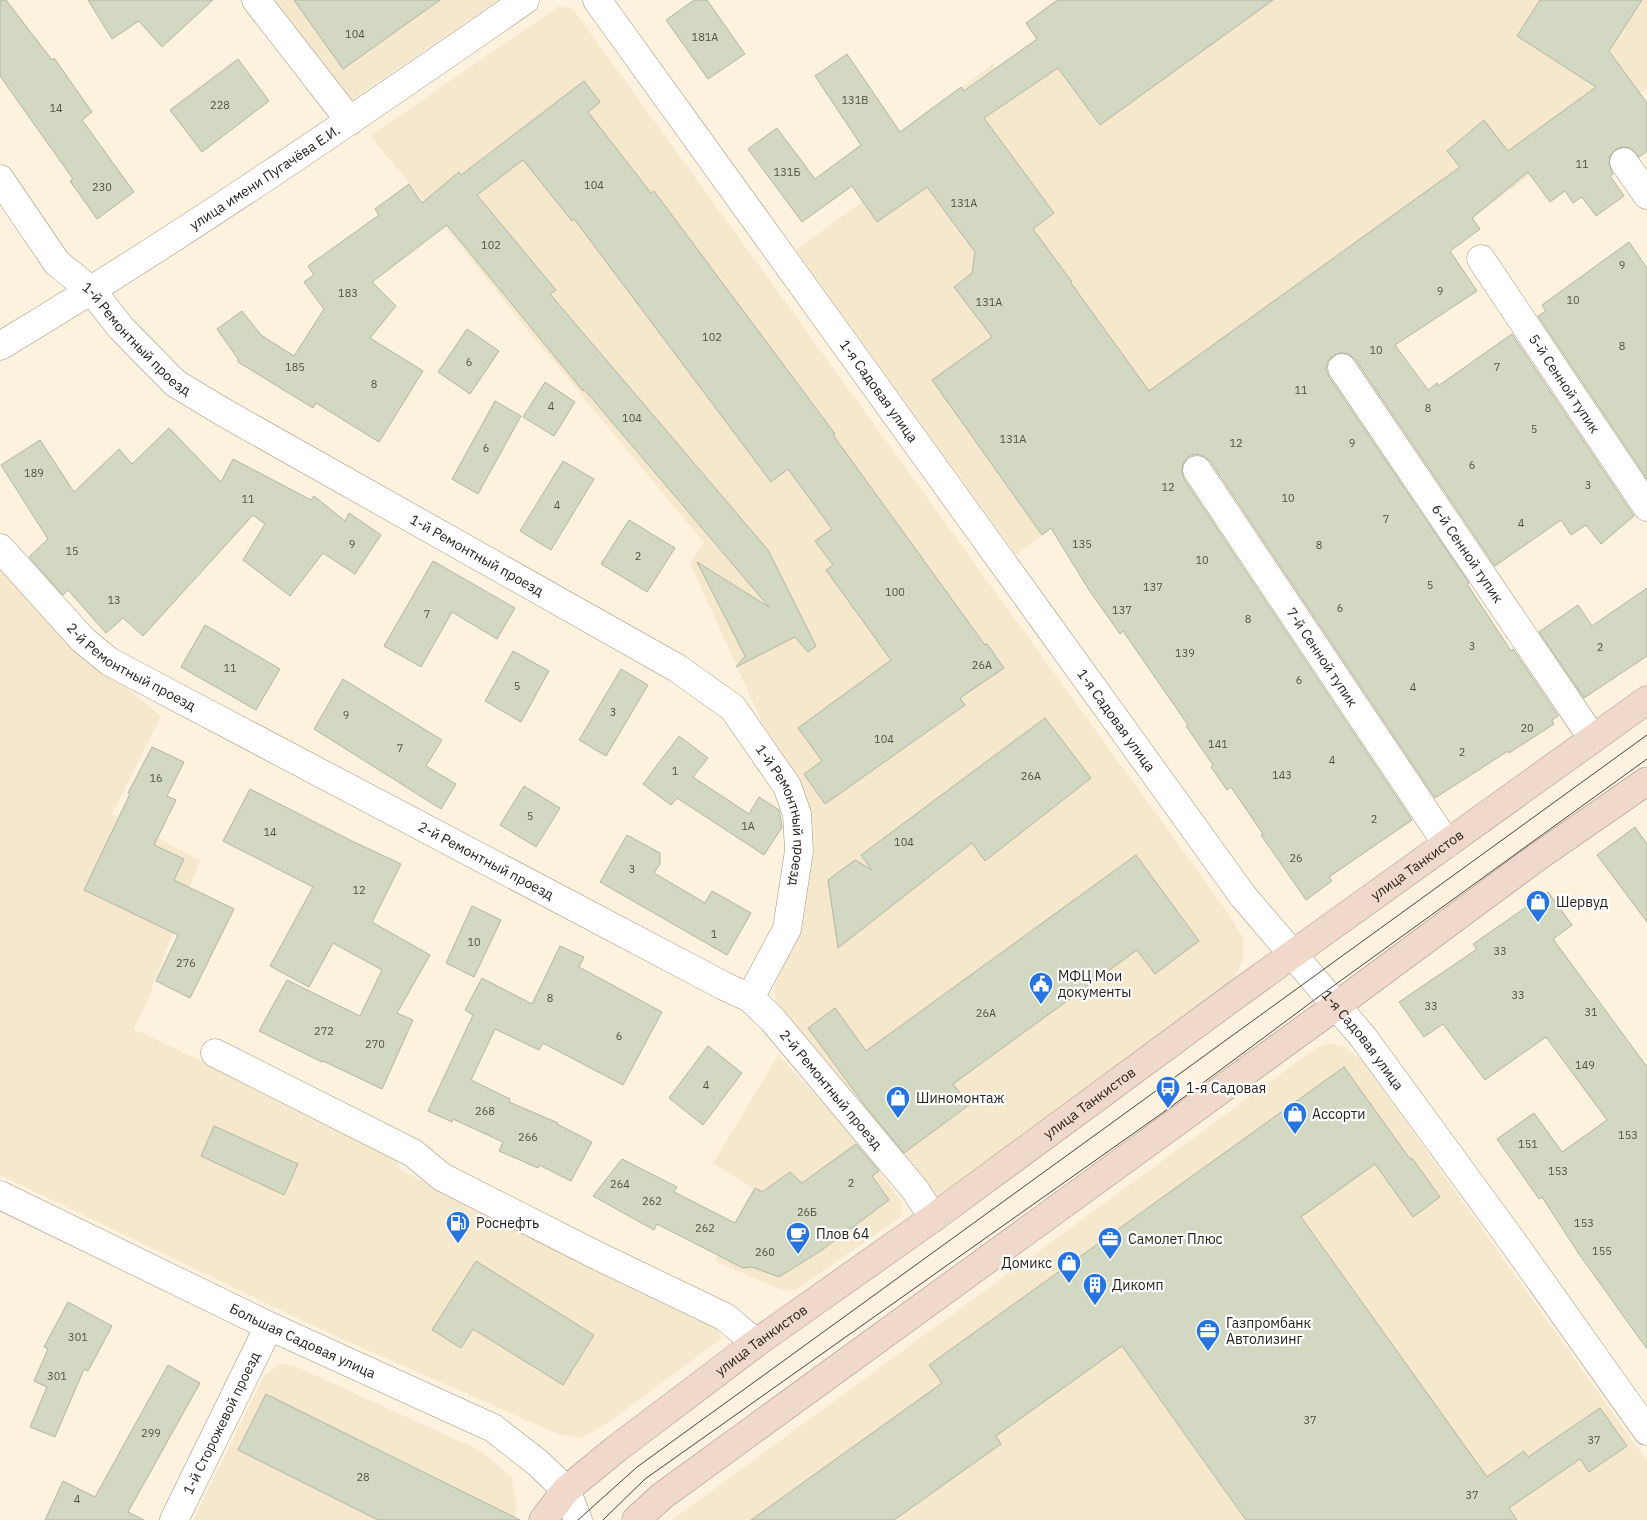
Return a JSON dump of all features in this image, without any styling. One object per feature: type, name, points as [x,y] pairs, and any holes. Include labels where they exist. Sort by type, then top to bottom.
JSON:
[{"type":"main road","name":"улица Танкистов","points":[[543,1520],[566,1490],[616,1449],[756,1343],[934,1218],[1293,954],[1647,700]]},
{"type":"main road","points":[[636,1520],[670,1490],[1336,1006],[1536,858],[1647,781]]},
{"type":"street","points":[[256,0],[350,121]]},
{"type":"street","name":"улица имени Пугачёва Е.И.","points":[[0,346],[92,291],[350,121],[524,0]]},
{"type":"street","name":"1-я Садовая улица","points":[[597,0],[1243,896],[1363,1037],[1647,1431]]},
{"type":"street","points":[[1624,162],[1647,195]]},
{"type":"street","name":"1-й Ремонтный проезд","points":[[0,179],[57,263],[92,291],[121,328],[175,383],[676,668],[733,708],[787,786],[797,814],[798,851],[786,929],[750,998]]},
{"type":"street","name":"5-й Сенной тупик","points":[[1481,259],[1647,507]]},
{"type":"street","name":"6-й Сенной тупик","points":[[1342,368],[1593,739]]},
{"type":"street","name":"7-й Сенной тупик","points":[[1197,470],[1447,844]]},
{"type":"street","name":"2-й Ремонтный проезд","points":[[0,548],[83,640],[110,662],[750,998],[772,1019],[916,1192],[934,1218]]},
{"type":"street","points":[[215,1053],[413,1153],[442,1177],[598,1256],[725,1317],[756,1343]]},
{"type":"street","name":"Большая Садовая улица","points":[[0,1195],[270,1326],[493,1428],[538,1463],[566,1490],[578,1520]]},
{"type":"street","name":"1-й Сторожевой проезд","points":[[174,1520],[270,1326]]},
{"type":"shaded area","points":[[273,0],[498,0],[353,99],[347,99]]},
{"type":"shaded area","points":[[1054,0],[1647,0],[1647,89],[1472,218],[1480,229],[1123,486],[1118,481],[1016,555],[796,250],[862,202],[856,192],[878,176],[924,115],[993,64],[1016,96],[1058,68],[1026,23]]},
{"type":"shaded area","points":[[559,6],[573,9],[1228,913],[1243,937],[1243,959],[1234,979],[951,1195],[935,1198],[923,1189],[777,1005],[774,987],[781,971],[807,854],[795,780],[763,724],[690,563],[704,543],[370,136]]},
{"type":"shaded area","points":[[0,564],[105,670],[161,716],[112,814],[200,860],[145,1007],[134,1029],[394,1153],[402,1171],[699,1316],[719,1329],[721,1339],[612,1420],[581,1438],[558,1434],[322,1330],[0,1175]]},
{"type":"shaded area","points":[[1330,1043],[1344,1047],[1361,1059],[1647,1461],[1647,1520],[672,1520],[1316,1048]]},
{"type":"shaded area","points":[[778,1055],[854,1136],[902,1203],[901,1217],[797,1289],[788,1291],[779,1289],[715,1261],[754,1189],[713,1163]]},
{"type":"shaded area","points":[[282,1363],[297,1367],[481,1451],[512,1477],[517,1505],[514,1520],[193,1520],[264,1376]]},
{"type":"building","points":[[0,0],[6,0],[52,60],[54,58],[92,112],[82,120],[134,192],[97,219],[70,181],[73,179],[0,76]]},
{"type":"building","points":[[88,0],[213,0],[162,47],[139,21],[112,39]]},
{"type":"building","points":[[294,0],[440,0],[343,69]]},
{"type":"building","points":[[694,0],[707,0],[745,54],[708,79],[666,20]]},
{"type":"building","points":[[1058,0],[1273,0],[1100,125],[1058,68],[984,118],[1054,213],[1033,229],[1149,391],[1460,167],[1447,151],[1484,120],[1508,151],[1596,87],[1517,36],[1540,0],[1642,0],[1609,51],[1647,103],[1647,151],[1639,157],[1631,148],[1622,147],[1615,150],[1610,156],[1609,164],[1613,174],[1610,176],[1624,196],[1596,216],[1582,197],[1573,203],[1565,191],[1550,202],[1528,172],[1472,218],[1480,229],[1450,251],[1477,291],[1395,345],[1428,390],[1437,383],[1438,386],[1512,334],[1634,516],[1601,544],[1586,525],[1571,535],[1561,520],[1495,566],[1355,359],[1348,354],[1340,353],[1334,355],[1328,361],[1326,369],[1329,377],[1469,583],[1467,584],[1511,651],[1513,649],[1558,716],[1552,720],[1554,724],[1435,798],[1210,461],[1196,454],[1188,457],[1183,464],[1182,472],[1184,479],[1412,820],[1329,877],[1332,881],[1306,900],[1261,835],[1263,834],[1231,787],[1227,790],[1211,767],[1213,765],[1186,726],[1188,725],[1123,631],[1120,634],[1089,590],[1051,528],[1042,535],[932,380],[992,337],[954,287],[972,273],[975,252],[927,187],[877,222],[852,186],[802,222],[748,149],[777,128],[815,179],[861,145],[815,76],[847,54],[900,132],[961,87],[964,91],[1037,39],[1026,23]]},
{"type":"building","points":[[238,59],[269,101],[202,152],[170,110]]},
{"type":"building","points":[[584,81],[600,102],[588,112],[651,193],[654,191],[835,434],[833,435],[985,645],[987,644],[1004,668],[960,698],[965,705],[825,804],[804,774],[822,761],[798,728],[891,660],[826,570],[833,565],[815,541],[832,529],[788,469],[771,482],[574,219],[572,221],[523,160],[477,195],[556,290],[550,294],[768,550],[816,646],[808,652],[795,637],[736,667],[745,656],[697,562],[769,607],[584,389],[583,391],[447,225],[372,282],[396,306],[370,338],[423,371],[379,442],[316,403],[313,408],[238,362],[238,359],[217,329],[242,311],[261,335],[294,356],[324,309],[304,282],[314,275],[308,266],[379,215],[375,209],[409,184],[422,203],[459,172],[461,175]]},
{"type":"building","points":[[1629,242],[1647,268],[1647,479],[1538,316],[1546,311],[1542,305]]},
{"type":"building","points":[[467,329],[499,351],[470,394],[438,372]]},
{"type":"building","points":[[545,382],[575,402],[554,436],[523,417]]},
{"type":"building","points":[[495,401],[521,416],[478,494],[452,479]]},
{"type":"building","points":[[169,428],[221,482],[233,459],[311,500],[314,496],[345,521],[349,513],[381,535],[355,574],[323,553],[290,596],[243,560],[265,524],[253,515],[143,636],[123,618],[106,633],[68,590],[63,595],[29,557],[48,539],[1,465],[40,440],[74,492],[119,449],[132,464]]},
{"type":"building","points":[[563,461],[594,479],[551,550],[520,531]]},
{"type":"building","points":[[629,520],[675,548],[647,592],[601,564]]},
{"type":"building","points":[[433,561],[515,608],[497,639],[452,612],[421,667],[384,646]]},
{"type":"building","points":[[1647,588],[1647,656],[1584,698],[1539,632],[1578,605],[1592,626]]},
{"type":"building","points":[[205,625],[280,669],[256,710],[181,667]]},
{"type":"building","points":[[513,651],[549,671],[521,722],[485,701]]},
{"type":"building","points":[[621,669],[648,685],[606,756],[579,740]]},
{"type":"building","points":[[343,679],[442,740],[426,766],[456,784],[441,809],[314,729]]},
{"type":"building","points":[[1045,718],[1091,778],[985,861],[972,843],[838,948],[828,880],[855,860],[872,870],[861,855]]},
{"type":"building","points":[[679,736],[708,758],[693,777],[749,814],[759,797],[779,810],[782,827],[764,855],[677,798],[671,805],[643,784]]},
{"type":"building","points":[[152,747],[184,762],[167,796],[176,800],[154,845],[184,859],[174,880],[234,909],[190,998],[156,981],[178,935],[84,890],[130,794],[128,793]]},
{"type":"building","points":[[524,786],[560,808],[536,847],[500,825]]},
{"type":"building","points":[[250,789],[401,864],[372,922],[430,955],[397,1013],[413,1020],[382,1089],[259,1031],[287,980],[360,1016],[382,970],[333,943],[309,987],[270,966],[313,887],[223,841]]},
{"type":"building","points":[[1635,827],[1647,844],[1647,922],[1597,855]]},
{"type":"building","points":[[627,835],[660,853],[660,864],[654,873],[705,903],[712,891],[751,913],[727,955],[600,882]]},
{"type":"building","points":[[1136,855],[1199,941],[1155,974],[1137,950],[953,1084],[969,1105],[904,1153],[866,1107],[808,1028],[835,1008],[866,1051]]},
{"type":"building","points":[[1548,892],[1572,925],[1553,939],[1647,1067],[1647,1349],[1579,1254],[1542,1197],[1539,1199],[1497,1139],[1534,1113],[1562,1152],[1607,1120],[1546,1037],[1485,1080],[1443,1024],[1424,1037],[1399,1002],[1477,949],[1473,944]]},
{"type":"building","points":[[472,906],[501,920],[474,977],[446,963]]},
{"type":"building","points":[[560,946],[584,957],[579,967],[662,1012],[623,1085],[543,1043],[539,1050],[495,1029],[471,1080],[510,1099],[509,1102],[558,1123],[592,1142],[571,1181],[539,1165],[538,1168],[499,1151],[503,1142],[453,1119],[452,1122],[428,1111],[473,1015],[465,1010],[482,978],[532,1004]]},
{"type":"building","points":[[708,1046],[742,1073],[703,1125],[669,1098]]},
{"type":"building","points":[[1344,1067],[1410,1159],[1412,1158],[1440,1197],[1413,1217],[1375,1164],[1301,1217],[1487,1477],[1524,1451],[1528,1457],[1600,1408],[1627,1446],[1589,1472],[1580,1459],[1509,1508],[1517,1520],[1246,1520],[1122,1346],[996,1436],[1001,1444],[894,1520],[751,1520],[942,1383],[929,1365]]},
{"type":"building","points":[[214,1126],[298,1164],[284,1195],[201,1156]]},
{"type":"building","points":[[856,1144],[879,1171],[872,1176],[889,1200],[822,1250],[779,1277],[752,1267],[743,1268],[657,1224],[654,1230],[593,1196],[622,1159],[677,1187],[674,1192],[735,1223],[755,1188],[762,1192],[790,1172],[802,1183]]},
{"type":"building","points":[[476,1261],[594,1335],[563,1385],[473,1329],[461,1348],[432,1330]]},
{"type":"building","points":[[68,1302],[112,1326],[88,1371],[84,1369],[55,1437],[30,1427],[47,1387],[34,1381],[48,1349],[44,1347]]},
{"type":"building","points":[[168,1365],[200,1383],[128,1512],[144,1520],[45,1520],[63,1481],[95,1497]]},
{"type":"building","points":[[266,1394],[520,1520],[378,1520],[238,1450]]},
{"type":"tram line","points":[[578,1520],[637,1467],[1647,735]]},
{"type":"tram line","points":[[603,1520],[645,1479],[1168,1109],[1325,992],[1647,759]]},
{"type":"place","name":"Шервуд","points":[[1538,923]]},
{"type":"place","name":"МФЦ Мои документы","points":[[1041,1005]]},
{"type":"place","name":"1-я Садовая","points":[[1168,1109]]},
{"type":"place","name":"Шиномонтаж","points":[[898,1119]]},
{"type":"place","name":"Ассорти","points":[[1295,1135]]},
{"type":"place","name":"Роснефть","points":[[458,1244]]},
{"type":"place","name":"Плов 64","points":[[798,1255]]},
{"type":"place","name":"Самолет Плюс","points":[[1110,1260]]},
{"type":"place","name":"Домикс","points":[[1069,1284]]},
{"type":"place","name":"Дикомп","points":[[1095,1306]]},
{"type":"place","name":"Газпромбанк Автолизинг","points":[[1208,1352]]}]
